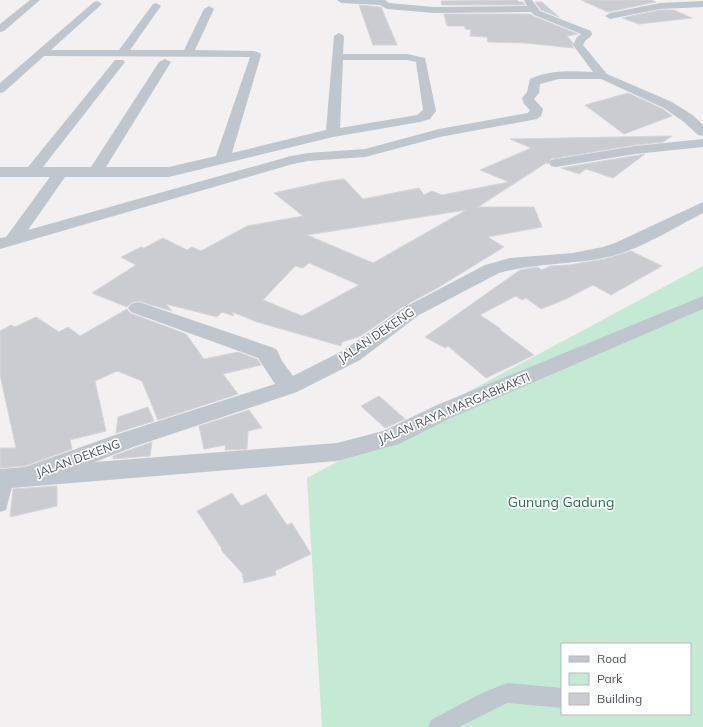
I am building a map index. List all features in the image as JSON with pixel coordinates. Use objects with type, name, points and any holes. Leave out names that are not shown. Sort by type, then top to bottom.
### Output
[{"type":"street","points":[[0,29],[36,0]]},
{"type":"street","points":[[341,0],[382,2],[387,6],[434,10],[533,9]]},
{"type":"street","points":[[528,0],[533,9],[546,17],[587,33],[578,45],[603,76]]},
{"type":"street","points":[[650,0],[660,6]]},
{"type":"street","points":[[0,89],[97,4]]},
{"type":"street","points":[[610,16],[660,6],[703,4]]},
{"type":"street","points":[[32,172],[121,58],[156,6]]},
{"type":"street","points":[[188,53],[209,9]]},
{"type":"street","points":[[333,133],[339,36]]},
{"type":"street","points":[[30,62],[188,53],[256,55],[223,158]]},
{"type":"street","points":[[41,54],[165,62],[253,62]]},
{"type":"street","points":[[0,172],[169,172],[333,133],[420,118],[426,116],[430,111],[421,60],[407,57],[338,56]]},
{"type":"street","points":[[95,173],[165,62]]},
{"type":"street","points":[[6,243],[291,160],[308,157],[365,153],[440,133],[532,116],[536,114],[537,109],[528,101],[528,98],[533,93],[534,82],[555,76],[603,76],[673,108],[689,119],[703,132]]},
{"type":"street","points":[[556,163],[635,150],[703,143]]},
{"type":"street","points":[[6,243],[61,172]]},
{"type":"street","name":"JALAN DEKENG","points":[[11,478],[289,387],[352,355],[412,311],[492,268],[510,264],[573,258],[606,252],[621,247],[703,207]]},
{"type":"street","name":"JALAN RAYA MARGABHAKTI","points":[[11,478],[337,452],[364,446],[390,438],[452,408],[703,302]]},
{"type":"street","points":[[138,308],[266,353],[269,355],[289,387]]},
{"type":"lane","points":[[0,506],[11,478]]},
{"type":"lane","points":[[438,727],[489,700],[507,693],[561,698]]},
{"type":"green space","name":"Gunung Gadung","points":[[703,266],[703,727],[322,727],[307,478]]},
{"type":"building","points":[[517,0],[519,2],[523,2],[525,5],[442,5],[441,1]]},
{"type":"building","points":[[581,0],[651,0],[656,2],[608,12]]},
{"type":"building","points":[[535,2],[542,2],[559,17],[541,10]]},
{"type":"building","points":[[359,5],[381,7],[397,45],[373,45]]},
{"type":"building","points":[[660,10],[674,10],[692,18],[639,24],[622,18]]},
{"type":"building","points":[[444,14],[530,14],[578,34],[567,36],[573,43],[572,46],[574,48],[525,43],[488,42],[487,37],[470,36],[471,30],[465,29],[465,26],[447,26]]},
{"type":"building","points":[[628,93],[663,109],[672,116],[624,134],[585,105]]},
{"type":"building","points":[[672,136],[663,142],[635,145],[551,159],[548,164],[546,163],[478,207],[534,207],[542,227],[488,237],[504,247],[439,287],[404,306],[361,336],[342,342],[341,346],[257,322],[232,312],[234,316],[222,312],[217,317],[166,304],[172,311],[138,301],[131,303],[127,307],[92,293],[136,265],[121,257],[141,247],[144,248],[163,238],[187,250],[192,247],[201,251],[247,226],[303,216],[274,193],[344,179],[363,199],[419,188],[424,195],[432,191],[442,195],[509,182],[480,170],[531,148],[510,139]],"holes":[[[466,210],[373,263],[307,235]],[[309,263],[359,285],[302,316],[263,300],[295,266],[303,268]]]},
{"type":"building","points":[[645,154],[613,178],[586,169],[579,174],[561,168]]},
{"type":"building","points":[[631,251],[662,266],[611,295],[593,285],[566,299],[541,309],[526,298],[522,300],[516,296],[480,315],[501,329],[499,329],[534,355],[486,378],[448,346],[445,348],[425,337],[520,270],[537,267],[542,270],[550,266],[569,265],[605,259]]},
{"type":"building","points":[[127,309],[130,313],[186,334],[204,359],[238,352],[257,359],[261,365],[223,374],[238,394],[158,420],[142,381],[117,371],[95,381],[106,431],[70,440],[72,449],[25,466],[0,468],[0,448],[16,448],[0,375],[0,331],[11,325],[15,327],[36,317],[59,332],[68,327],[80,336]]},
{"type":"building","points":[[379,396],[405,419],[385,428],[361,406]]},
{"type":"building","points":[[148,407],[154,421],[116,433],[118,417]]},
{"type":"building","points":[[249,410],[262,428],[248,431],[247,449],[225,450],[226,445],[204,449],[199,426]]},
{"type":"building","points":[[152,442],[150,456],[113,459],[113,456]]},
{"type":"building","points":[[57,486],[57,506],[10,517],[13,489]]},
{"type":"building","points":[[232,493],[241,506],[266,494],[287,525],[292,523],[311,554],[275,571],[276,575],[244,583],[242,573],[221,550],[222,549],[197,511]]}]
